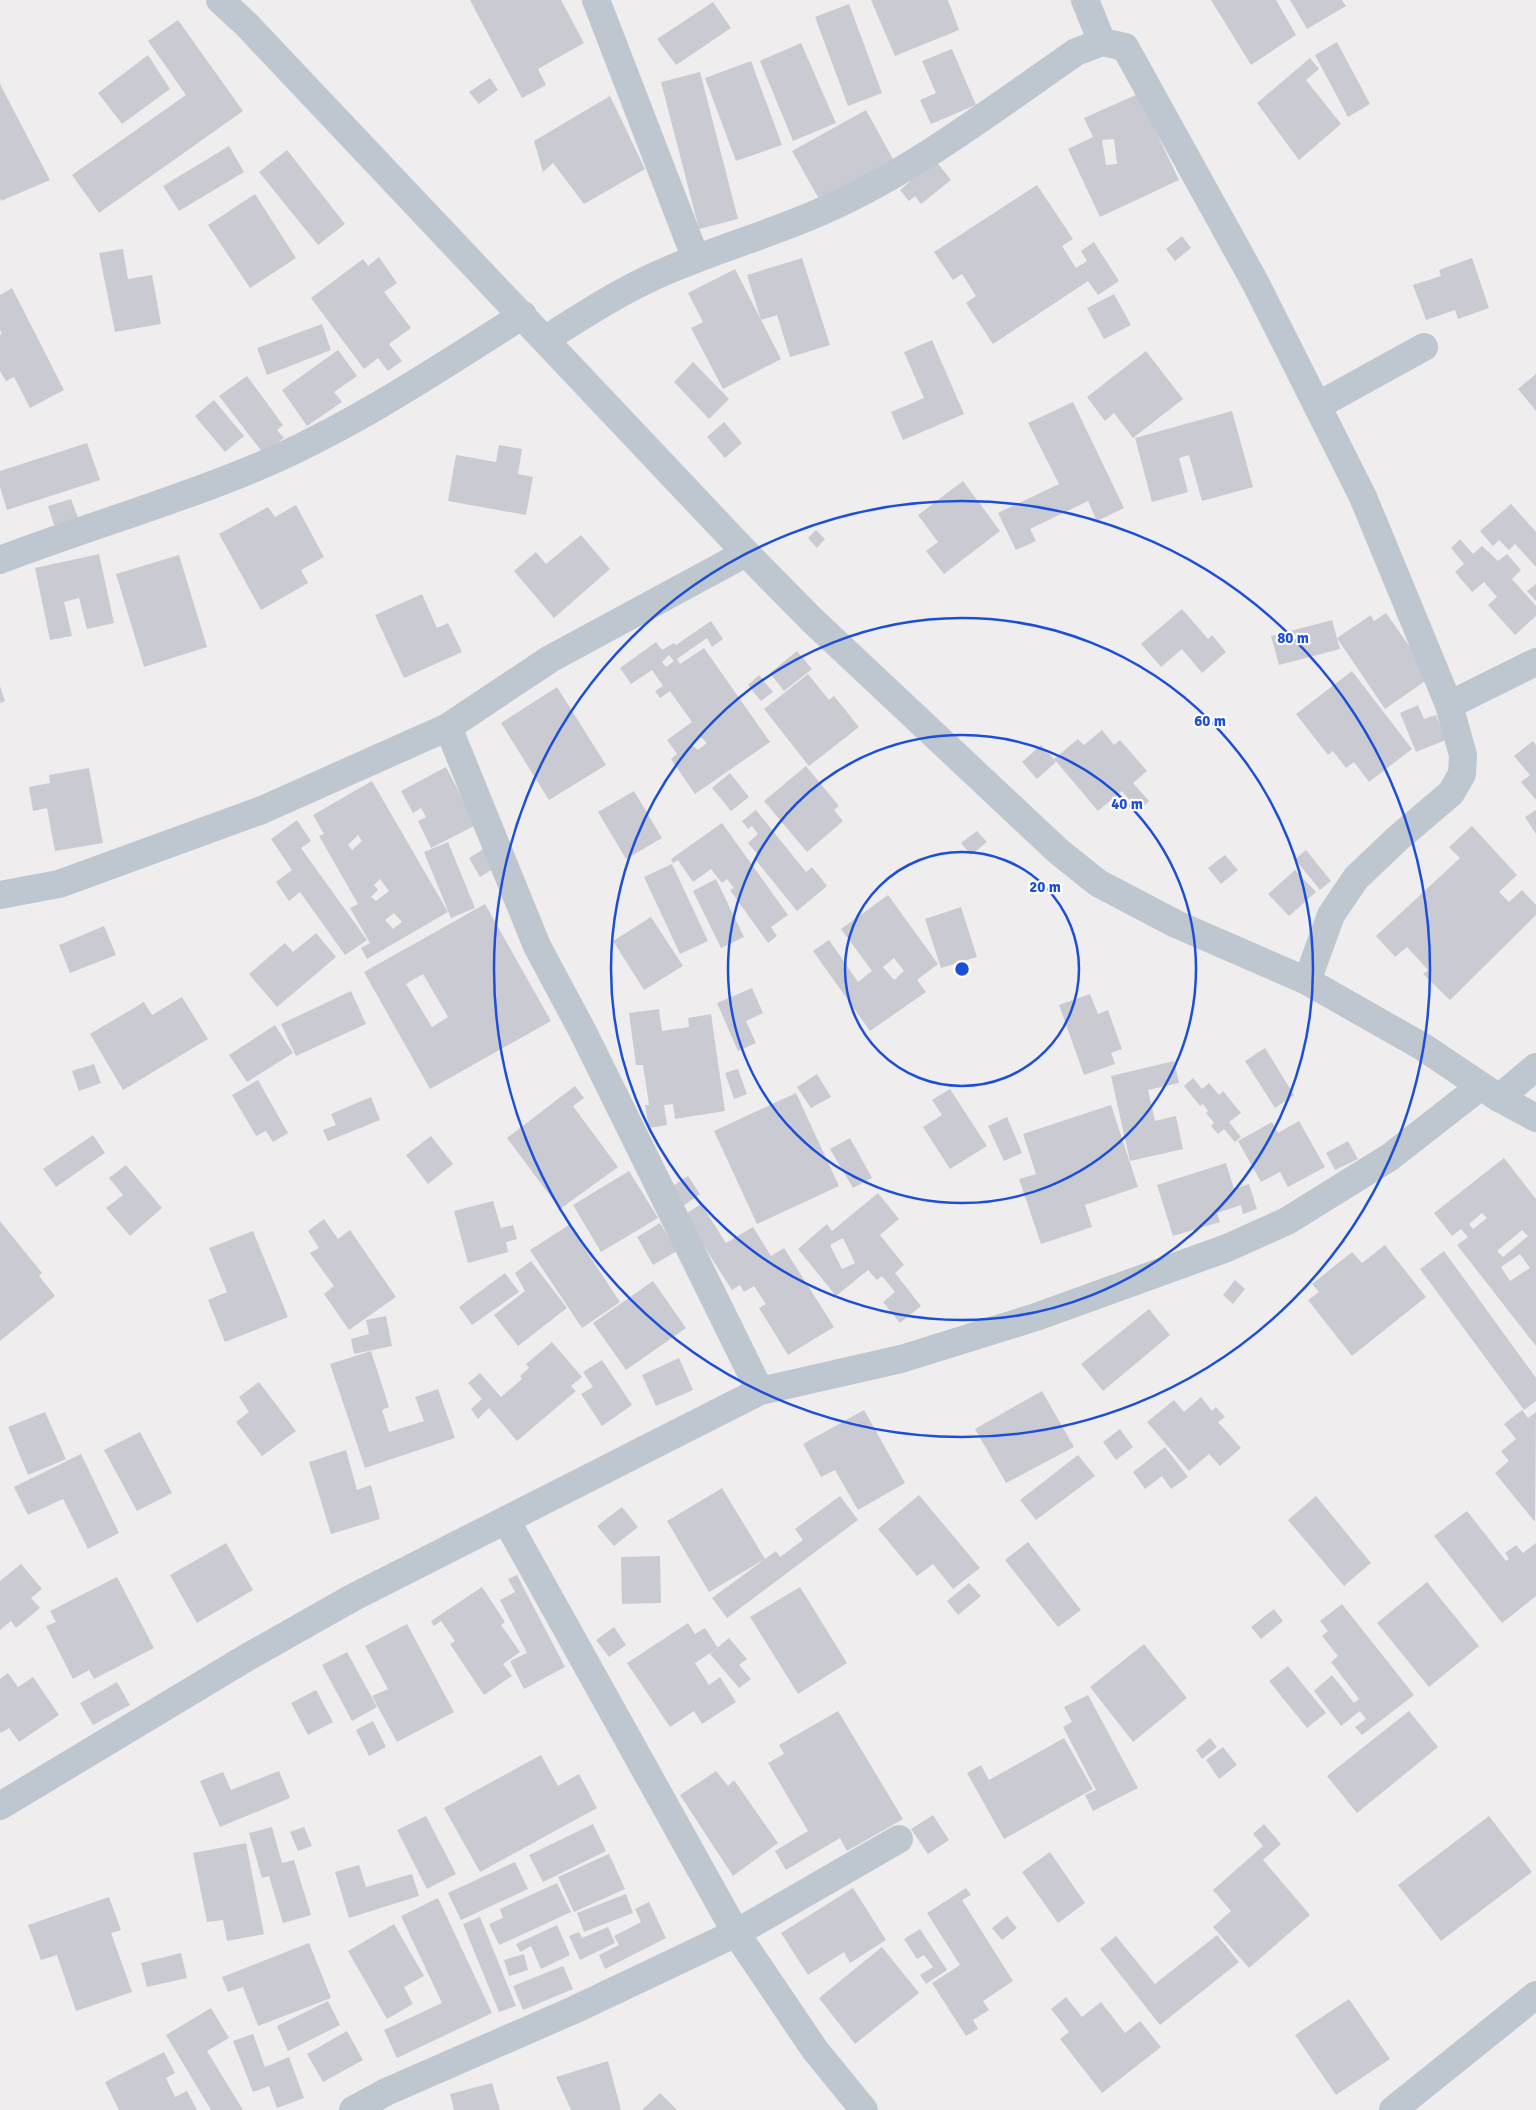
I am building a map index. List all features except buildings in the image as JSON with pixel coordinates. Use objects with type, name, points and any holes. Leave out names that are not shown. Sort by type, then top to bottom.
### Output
[{"type":"street","points":[[220,0],[246,24],[523,314],[812,620],[1022,817],[1098,883],[1176,924],[1307,981],[1423,1047],[1490,1092],[1536,1118]]},
{"type":"street","points":[[596,0],[696,259]]},
{"type":"street","points":[[1085,0],[1102,42]]},
{"type":"street","points":[[546,339],[594,309],[656,275],[826,210],[861,192],[933,151],[1076,52],[1102,42],[1124,47],[1256,284],[1363,497],[1448,704],[1463,755],[1462,774],[1451,793],[1396,839],[1356,878],[1331,915],[1307,981]]},
{"type":"street","points":[[0,560],[251,470],[337,428],[391,398],[523,314]]},
{"type":"street","points":[[1317,406],[1424,347]]},
{"type":"street","points":[[0,895],[59,884],[262,810],[448,726],[550,659],[746,552]]},
{"type":"street","points":[[1448,704],[1536,662]]},
{"type":"street","points":[[448,726],[537,946],[583,1032],[760,1392]]},
{"type":"street","points":[[0,1806],[352,1598],[760,1392],[910,1356],[1036,1318],[1228,1248],[1286,1220],[1390,1157],[1490,1092],[1536,1067]]},
{"type":"street","points":[[506,1520],[736,1933],[815,2050],[864,2110]]},
{"type":"street","points":[[353,2110],[386,2092],[576,2009],[736,1933],[899,1840]]},
{"type":"street","points":[[1394,2110],[1536,1995]]}]
